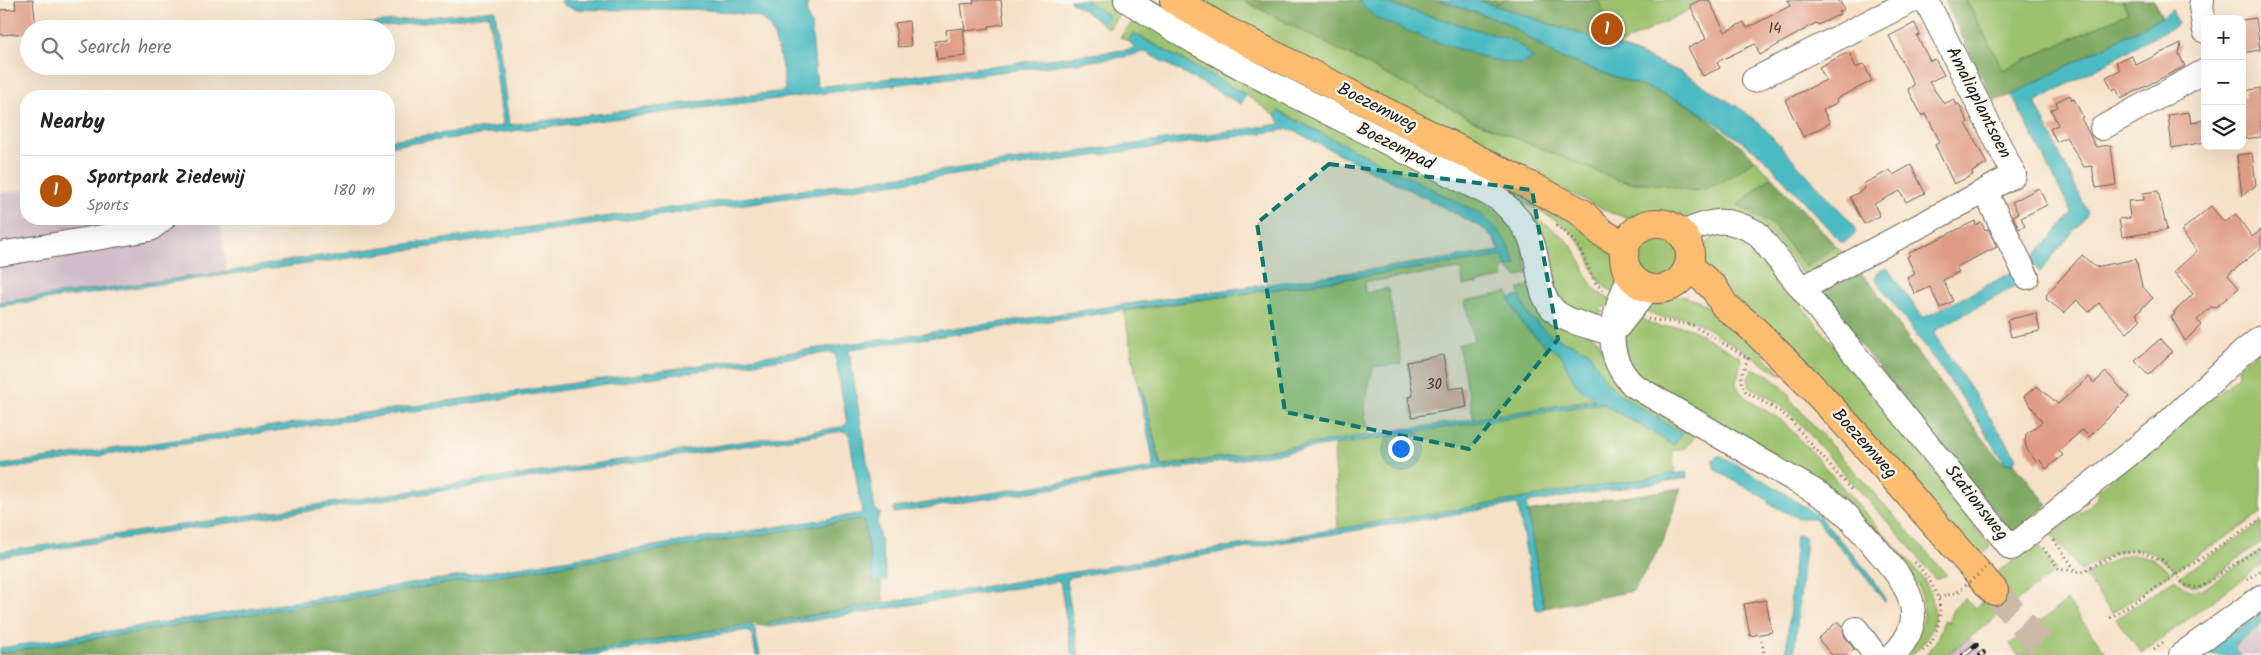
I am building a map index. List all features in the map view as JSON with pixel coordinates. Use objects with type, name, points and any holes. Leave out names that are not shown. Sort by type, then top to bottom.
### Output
[{"type":"main road","name":"Boezemweg","points":[[1174,0],[1221,28],[1581,212],[1603,216],[1631,238]]},
{"type":"main road","points":[[1656,222],[1666,224],[1684,257],[1668,288],[1639,281],[1626,266],[1631,238],[1656,222]]},
{"type":"main road","name":"Boezemweg","points":[[1684,257],[1714,288],[1725,306],[1750,326],[1803,378],[1860,439],[1994,591]]},
{"type":"street","name":"Boezempad","points":[[1126,0],[1195,42],[1268,82],[1499,199],[1516,215],[1527,232],[1534,249],[1544,298],[1552,308],[1568,319],[1612,334]]},
{"type":"street","points":[[1754,80],[1913,0]]},
{"type":"street","name":"Amaliaplantsoen","points":[[1803,288],[2014,175],[1926,0]]},
{"type":"street","points":[[2202,0],[2202,15]]},
{"type":"street","points":[[2102,128],[2201,73]]},
{"type":"street","points":[[1984,191],[2028,277]]},
{"type":"street","name":"Stationsweg","points":[[1684,257],[1724,222],[1739,223],[1757,233],[2011,548],[2163,427],[2242,353],[2261,338]]},
{"type":"street","points":[[0,254],[150,229],[155,225]]},
{"type":"street","points":[[1639,281],[1619,301],[1612,334],[1613,352],[1621,373],[1633,385],[1839,508],[1906,584],[1910,596],[1912,623],[1906,638],[1893,655]]},
{"type":"street","points":[[2180,655],[2261,597]]},
{"type":"street","points":[[1856,629],[1875,655]]},
{"type":"path","points":[[1748,358],[1741,376],[1742,385],[1746,392],[1782,413],[1791,421],[1860,499]]},
{"type":"path","points":[[2110,618],[2261,519]]},
{"type":"path","points":[[2055,541],[2077,571]]},
{"type":"path","points":[[2040,544],[2059,569],[2082,572],[2112,556],[2130,551],[2158,558],[2186,586],[2199,588],[2261,547]]},
{"type":"path","points":[[1910,557],[1930,579],[1939,598],[1941,610],[1934,636],[1927,648],[1918,655]]},
{"type":"path","name":"Stationsweg","points":[[1939,598],[1958,592],[1990,564]]},
{"type":"path","points":[[1762,641],[1764,655]]},
{"type":"highlighted area","points":[[1329,164],[1532,190],[1558,339],[1469,449],[1285,412],[1257,223]]},
{"type":"shaded area","points":[[20,191],[20,225],[221,225],[226,272],[0,301],[0,193]]},
{"type":"shaded area","points":[[2261,617],[2261,655],[2242,655],[2229,640]]},
{"type":"shaded area","points":[[1970,637],[1984,655],[1947,655]]},
{"type":"green space","points":[[1085,0],[1114,0],[1122,6],[1121,11],[1109,29],[1103,24],[1109,16]]},
{"type":"green space","points":[[1138,0],[1157,0],[1570,216],[1614,250],[1619,271],[1617,294],[1600,282],[1581,243],[1569,230],[1554,219]]},
{"type":"green space","points":[[1192,0],[1243,0],[1477,122],[1618,180],[1630,183],[1656,183],[1696,191],[1730,177],[1755,159],[1771,176],[1738,205],[1772,224],[1806,266],[1836,246],[1846,256],[1812,273],[1802,273],[1767,230],[1684,222],[1662,214],[1630,218],[1611,213],[1415,116]]},
{"type":"green space","points":[[1243,0],[1363,0],[1359,1],[1437,39],[1477,54],[1520,64],[1509,39],[1375,0],[1438,0],[1505,22],[1558,57],[1656,91],[1691,106],[1755,159],[1727,179],[1704,189],[1687,190],[1618,180],[1477,122]]},
{"type":"green space","points":[[1478,0],[1495,0],[1498,4],[1506,0],[1598,0],[1619,40],[1613,45]]},
{"type":"green space","points":[[1492,0],[1708,0],[1618,46],[1496,7]]},
{"type":"green space","points":[[1944,0],[1966,0],[2003,70],[2128,13],[2122,0],[2154,0],[2162,17],[2012,95],[1994,101]]},
{"type":"green space","points":[[1966,0],[2079,0],[2080,2],[2083,0],[2122,0],[2128,13],[2003,70]]},
{"type":"green space","points":[[1143,18],[1480,196],[1518,232],[1529,273],[1517,277],[1506,267],[1502,272],[1503,278],[1463,286],[1461,269],[1365,282],[1365,293],[1388,288],[1402,364],[1373,367],[1364,410],[1370,436],[1161,466],[1142,387],[1138,386],[1124,311],[1498,257],[1503,257],[1516,265],[1510,248],[1497,230],[1479,213],[1278,111],[1276,116],[1246,95],[1134,33],[1128,41],[1120,37],[1133,21]]},
{"type":"green space","points":[[1771,176],[1836,246],[1806,267],[1772,224],[1738,205]]},
{"type":"green space","points":[[1522,211],[1554,230],[1570,244],[1596,290],[1614,301],[1610,310],[1604,306],[1600,310],[1604,312],[1585,315],[1572,311],[1556,300]]},
{"type":"green space","points":[[1723,232],[1744,234],[1907,436],[1991,547],[1979,556],[1700,261],[1700,256],[1707,243]]},
{"type":"green space","points":[[1658,234],[1670,238],[1676,244],[1680,256],[1676,268],[1670,274],[1658,278],[1646,274],[1640,268],[1636,256],[1640,244],[1646,238]]},
{"type":"green space","points":[[1858,270],[1872,285],[1921,358],[1999,459],[2005,463],[2014,463],[2048,505],[2013,534],[1825,301],[1829,297],[1825,292],[1826,287]]},
{"type":"green space","points":[[1532,286],[1598,340],[1602,350],[1694,434],[1687,447],[1672,451],[1675,474],[1338,530],[1334,445],[1602,403],[1674,445],[1682,433],[1640,409],[1617,393],[1586,354],[1574,346],[1546,333],[1535,323],[1526,310],[1518,289]]},
{"type":"green space","points":[[1508,292],[1513,307],[1525,327],[1560,355],[1584,391],[1595,399],[1474,420],[1458,344],[1474,341],[1465,301]]},
{"type":"green space","points":[[1673,295],[1704,304],[1719,313],[1747,338],[1783,376],[1699,323],[1682,317],[1660,318],[1640,308],[1648,301]]},
{"type":"green space","points":[[1636,315],[1660,327],[1680,326],[1691,329],[1740,357],[1741,362],[1736,383],[1739,390],[1750,401],[1787,425],[1920,574],[1925,582],[1932,600],[1934,618],[1928,636],[1915,651],[1907,655],[1924,619],[1922,596],[1917,585],[1858,515],[1642,380],[1630,364],[1625,349],[1626,332]]},
{"type":"green space","points":[[2261,348],[2261,514],[2174,571],[2151,553],[2129,550],[2117,552],[2081,571],[2048,530],[2052,527],[2061,527],[2097,499],[2097,491],[2208,394],[2217,395],[2239,375],[2238,367]]},
{"type":"green space","points":[[1753,369],[1768,375],[1790,395],[1790,399],[1947,575],[1935,579],[1916,554],[1794,417],[1776,402],[1750,387],[1748,378]]},
{"type":"green space","points":[[1681,488],[1662,544],[1633,591],[1544,608],[1527,512]]},
{"type":"green space","points":[[859,519],[864,522],[873,578],[877,584],[881,583],[884,603],[769,622],[768,627],[751,624],[568,655],[0,655],[0,653]]},
{"type":"green space","points":[[2261,523],[2261,544],[2245,553],[2206,582],[2193,585],[2188,584],[2179,577]]},
{"type":"green space","points":[[2036,543],[2057,570],[1947,655],[1926,655],[1936,642],[1944,621],[1949,622],[1952,611],[1965,598],[1975,608],[2002,583],[1995,574]]},
{"type":"green space","points":[[2261,550],[2261,565],[2142,653],[2116,619],[2175,579],[2188,590],[2205,588]]},
{"type":"green space","points":[[2133,554],[2154,560],[2171,573],[2112,613],[2084,575],[2120,556]]},
{"type":"green space","points":[[2067,601],[2108,655],[2018,655],[2010,644]]},
{"type":"water","points":[[561,0],[810,0],[807,5],[807,12],[811,25],[817,87],[1133,49],[1134,46],[1128,41],[1133,33],[1246,95],[1241,104],[1145,52],[1123,57],[395,145],[395,139],[503,126],[489,15],[395,25],[395,21],[495,10],[509,125],[785,91],[776,42],[772,32],[762,19],[742,14],[696,9],[595,10],[575,9],[563,5]]},
{"type":"water","points":[[1069,0],[1085,0],[1109,17],[1103,24]]},
{"type":"water","points":[[1375,0],[1509,39],[1524,48],[1533,59],[1520,64],[1493,60],[1427,39],[1376,18],[1358,1]]},
{"type":"water","points":[[1438,0],[1478,0],[1629,50],[1683,73],[1741,109],[1760,124],[1850,221],[1855,227],[1855,234],[1844,243],[1840,241],[1761,155],[1691,106],[1656,91],[1558,57],[1505,22]]},
{"type":"water","points":[[2172,9],[2178,24],[2035,102],[2088,213],[2040,272],[2031,261],[2072,213],[2012,95],[2162,17]]},
{"type":"water","points":[[1278,111],[1479,213],[1502,236],[1510,249],[1516,265],[1506,267],[1503,257],[1498,257],[850,349],[875,509],[880,513],[877,521],[887,580],[874,584],[864,522],[859,519],[0,653],[0,648],[859,514],[862,512],[849,434],[844,431],[0,557],[0,552],[842,427],[847,424],[835,354],[832,352],[0,470],[0,465],[1500,251],[1493,238],[1481,227],[1290,129],[0,306],[0,302],[226,272],[298,259],[1281,124],[1276,116]]},
{"type":"water","points":[[1887,268],[1922,316],[1925,317],[2013,272],[2020,284],[1939,328],[1934,334],[2016,456],[2014,463],[2005,463],[1971,410],[1877,281],[1876,276],[1880,270]]},
{"type":"water","points":[[1520,296],[1528,315],[1551,336],[1588,351],[1606,381],[1617,393],[1682,433],[1674,445],[1602,403],[894,513],[894,508],[1153,468],[1139,384],[1145,399],[1159,463],[1163,467],[1595,400],[1576,385],[1561,355],[1541,342],[1522,324],[1509,299]]},
{"type":"water","points":[[1720,455],[1778,489],[1820,517],[1868,572],[1886,601],[1884,601],[1864,574],[1814,518],[1798,518],[1768,503],[1768,500],[1715,470],[1712,460]]},
{"type":"water","points":[[1686,472],[1687,478],[1526,503],[1544,608],[1539,611],[1536,610],[1518,505],[1516,504],[1071,577],[1066,581],[1079,655],[1072,655],[1060,581],[776,626],[768,627],[766,624],[884,603]]},
{"type":"water","points":[[1796,536],[1806,538],[1794,655],[1786,655]]},
{"type":"water","points":[[2261,612],[2261,625],[2236,643],[2235,649],[2241,655],[2203,655],[2212,648],[2213,641],[2218,633],[2241,627]]},
{"type":"water","points":[[751,624],[754,627],[760,655],[756,655],[752,635],[747,630],[592,655],[568,655]]},
{"type":"building","points":[[15,0],[33,0],[35,20],[20,20],[20,34],[0,35],[0,10],[16,9]]},
{"type":"building","points":[[973,0],[1001,0],[1004,24],[965,31],[961,4],[974,3]]},
{"type":"building","points":[[1700,0],[1709,0],[1725,32],[1744,22],[1747,28],[1790,6],[1787,0],[1839,0],[1844,9],[1839,12],[1840,14],[1818,25],[1816,23],[1760,55],[1755,44],[1744,49],[1717,62],[1720,68],[1703,76],[1688,48],[1706,39],[1690,5]]},
{"type":"building","points":[[2256,18],[2260,50],[2246,52],[2246,19]]},
{"type":"building","points":[[909,21],[911,46],[898,47],[895,23]]},
{"type":"building","points":[[1915,23],[1920,35],[1917,36],[1930,61],[1935,59],[1944,75],[1929,82],[1944,104],[1954,99],[1957,105],[1959,104],[1968,122],[1966,123],[1987,164],[1972,172],[1973,175],[1954,184],[1935,145],[1940,142],[1926,114],[1922,116],[1908,89],[1914,85],[1889,36]]},
{"type":"building","points":[[963,28],[966,56],[937,59],[935,41],[947,40],[946,30]]},
{"type":"building","points":[[2181,43],[2179,54],[2185,66],[2121,99],[2116,88],[2112,90],[2106,77],[2120,70],[2116,62],[2131,55],[2136,65]]},
{"type":"building","points":[[1849,52],[1856,68],[1864,64],[1872,81],[1836,99],[1838,102],[1823,110],[1830,123],[1803,137],[1785,100],[1826,80],[1819,67]]},
{"type":"building","points":[[2261,88],[2261,137],[2246,139],[2246,91]]},
{"type":"building","points":[[2070,95],[2083,117],[2081,118],[2096,147],[2111,145],[2116,185],[2096,188],[2092,166],[2084,167],[2066,137],[2057,142],[2050,129],[2058,125],[2051,110],[2058,107],[2056,102]]},
{"type":"building","points":[[2189,112],[2191,122],[2201,121],[2201,143],[2172,148],[2168,115]]},
{"type":"building","points":[[2252,153],[2256,185],[2242,196],[2237,155]]},
{"type":"building","points":[[1911,165],[1925,193],[1906,202],[1900,191],[1874,204],[1880,216],[1864,224],[1850,197],[1865,189],[1863,184],[1890,170],[1893,175]]},
{"type":"building","points":[[2039,188],[2047,205],[2021,218],[2025,226],[2019,229],[2013,216],[2018,213],[2012,202]]},
{"type":"building","points":[[2158,191],[2167,230],[2122,237],[2119,219],[2130,218],[2128,201],[2144,200],[2143,193]]},
{"type":"building","points":[[2211,206],[2224,222],[2236,214],[2252,237],[2261,230],[2261,248],[2228,275],[2239,288],[2215,308],[2211,307],[2197,320],[2201,325],[2185,341],[2171,317],[2193,294],[2174,272],[2197,251],[2181,231]]},
{"type":"building","points":[[1975,221],[1976,225],[1981,222],[1985,230],[1988,229],[1997,247],[1956,267],[1959,272],[1943,280],[1953,301],[1940,308],[1930,287],[1915,294],[1907,278],[1915,274],[1907,257],[1910,255],[1909,253]]},
{"type":"building","points":[[2082,255],[2095,267],[2136,259],[2142,286],[2153,298],[2136,314],[2141,319],[2127,333],[2099,303],[2089,312],[2077,300],[2064,313],[2046,299],[2046,295]]},
{"type":"building","points":[[2036,313],[2040,331],[2011,337],[2007,320]]},
{"type":"building","points":[[2160,339],[2172,352],[2148,375],[2135,361]]},
{"type":"building","points":[[1443,355],[1449,389],[1464,387],[1467,407],[1412,417],[1408,397],[1413,396],[1407,362]]},
{"type":"building","points":[[2106,372],[2129,397],[2089,437],[2082,430],[2059,451],[2063,455],[2046,469],[2040,460],[2037,463],[2028,451],[2025,443],[2026,434],[2042,422],[2024,396],[2037,386],[2058,404],[2089,377],[2094,383]]},
{"type":"building","points":[[1766,600],[1772,632],[1750,636],[1744,604]]},
{"type":"building","points":[[1838,621],[1843,626],[1845,637],[1854,649],[1848,655],[1832,655],[1818,639]]},
{"type":"tunnel","points":[[1994,591],[2050,655]]},
{"type":"railway","points":[[1964,655],[1976,645]]},
{"type":"place","name":"Sportpark Ziedewij","points":[[1607,29]]}]
